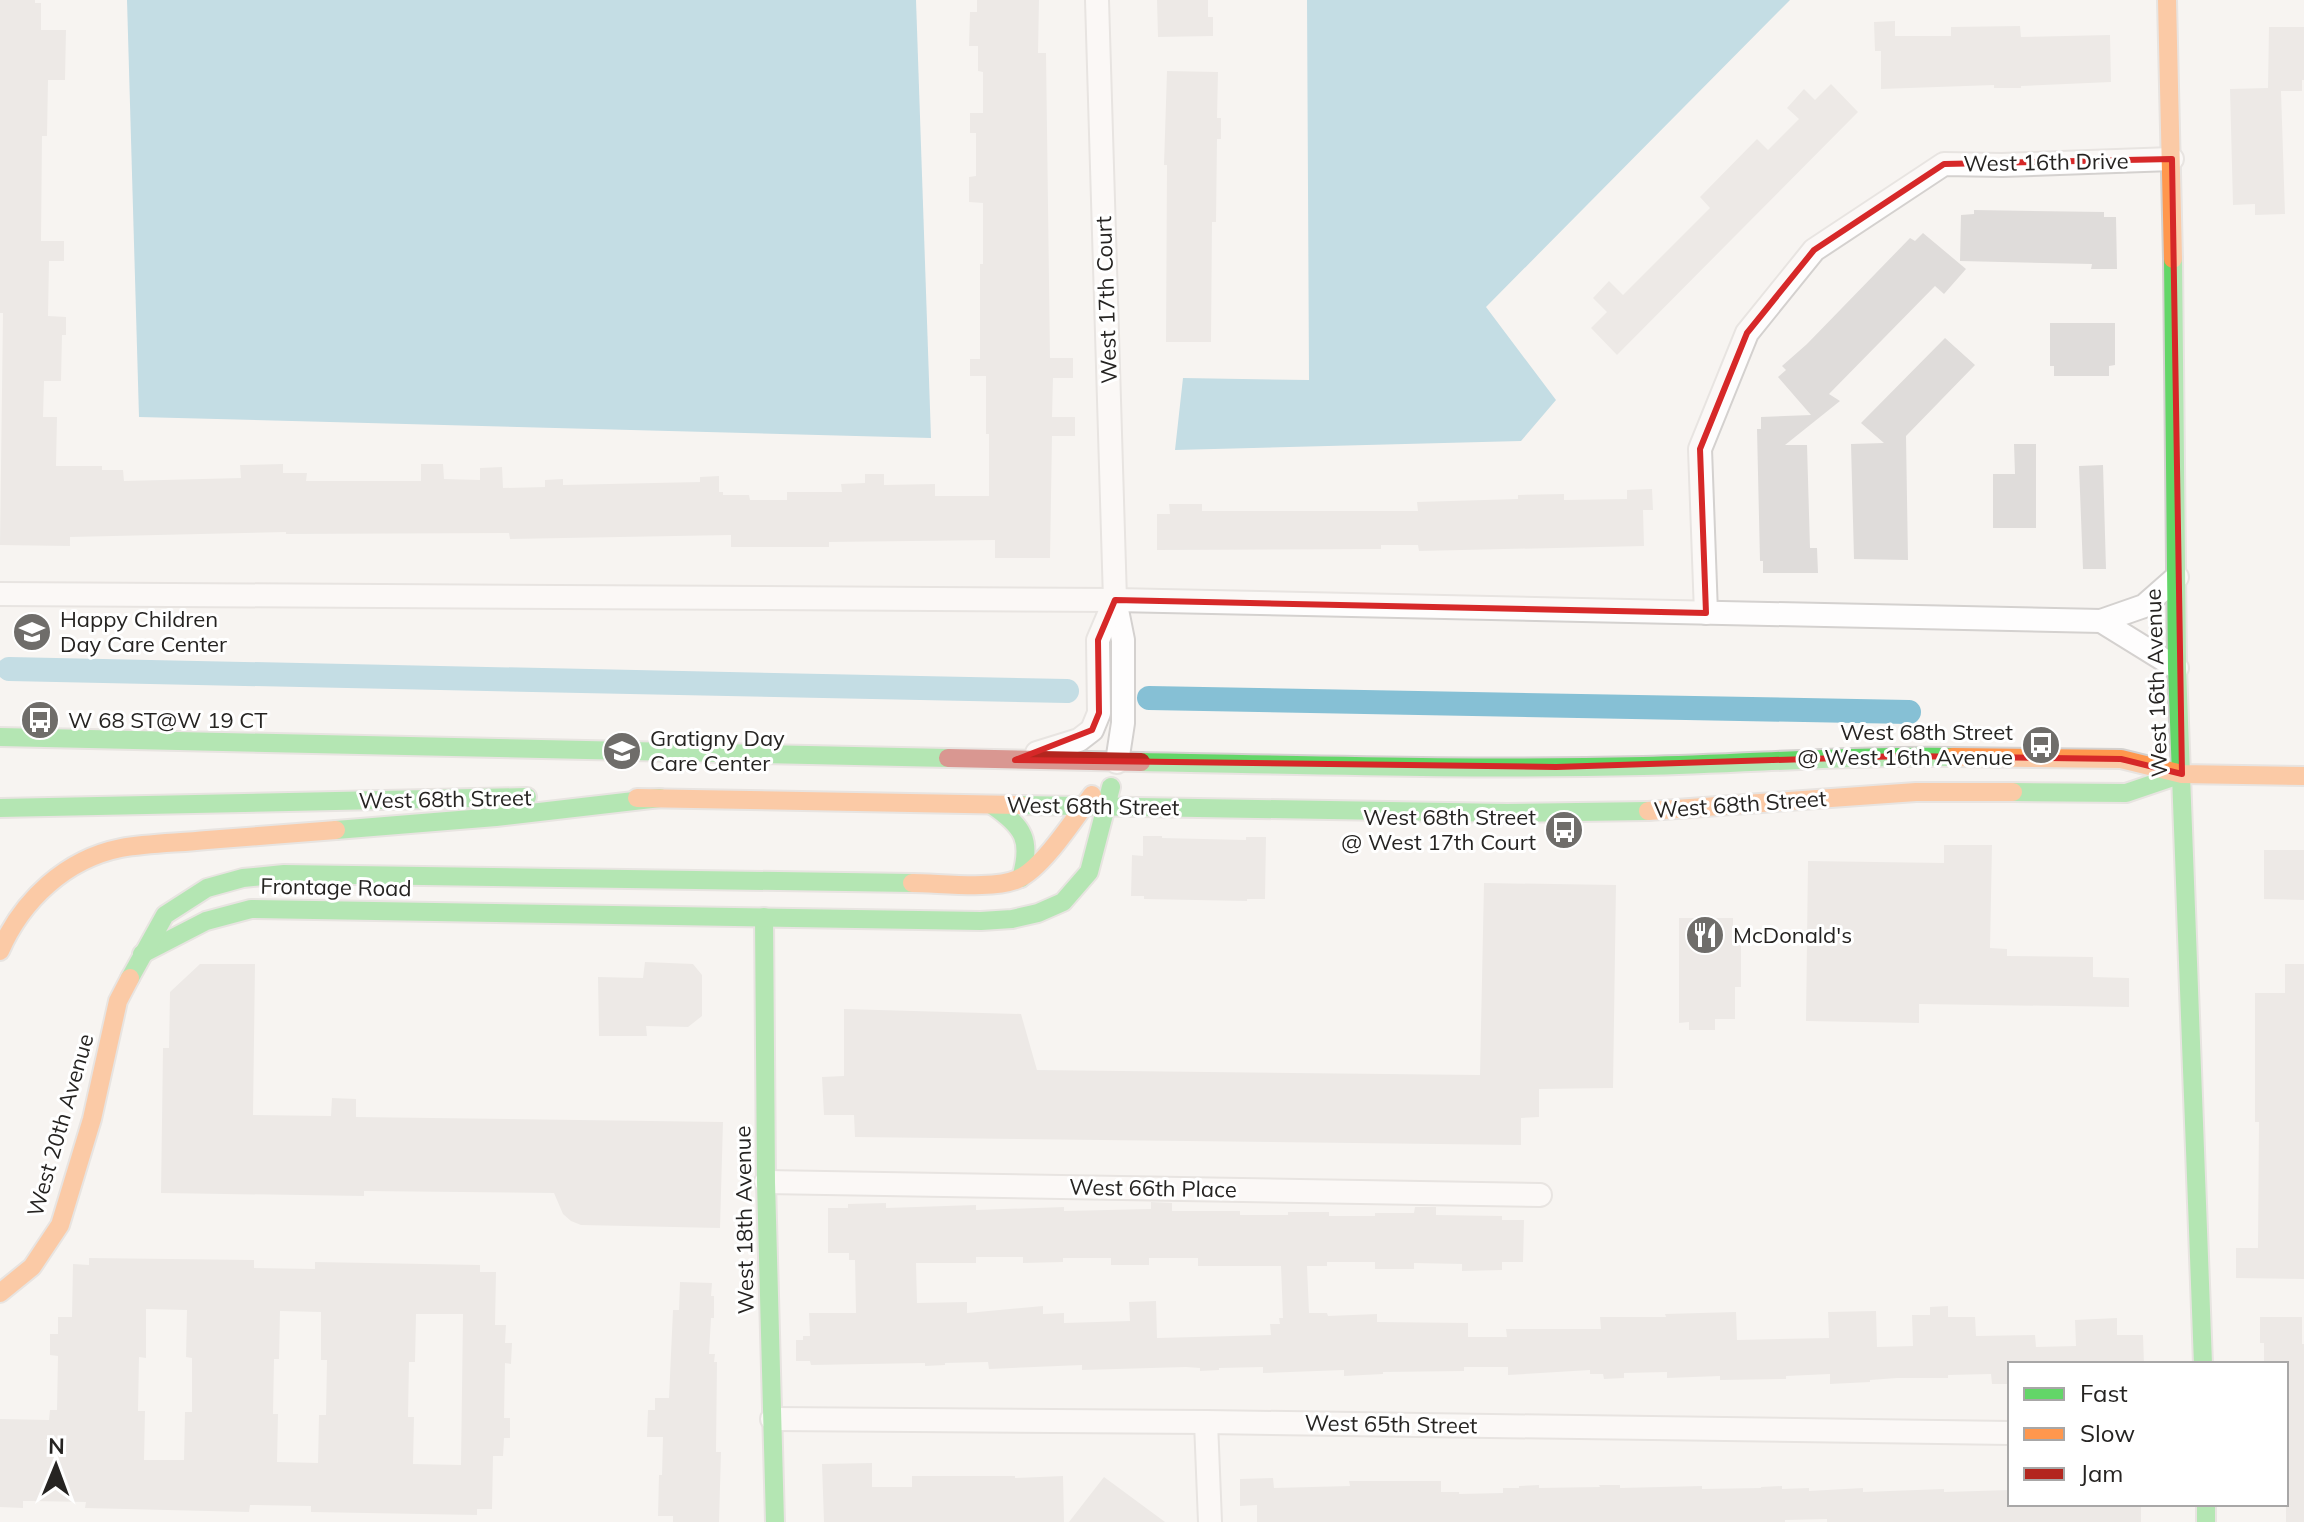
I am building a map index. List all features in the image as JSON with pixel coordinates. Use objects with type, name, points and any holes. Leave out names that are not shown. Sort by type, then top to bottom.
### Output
[{"type":"main road","name":"West 16th Avenue","points":[[2167,0],[2172,159],[2177,668],[2203,1362]]},
{"type":"main road","name":"West 68th Street","points":[[0,737],[1117,762],[1556,767],[1901,756],[2121,759],[2182,774],[2304,776]]},
{"type":"main road","points":[[1021,878],[1048,853],[1117,762]]},
{"type":"main road","points":[[1107,806],[1117,762]]},
{"type":"main road","name":"West 68th Street","points":[[0,808],[494,797],[1507,813],[1658,811],[1916,792],[2126,793],[2182,774]]},
{"type":"main road","points":[[0,951],[21,912],[46,885],[79,864],[115,849],[496,817],[660,798]]},
{"type":"main road","points":[[992,805],[1014,819],[1024,833],[1027,852],[1021,878]]},
{"type":"main road","name":"Frontage Road","points":[[142,954],[206,921],[251,909],[774,905],[981,921],[1012,919],[1038,913],[1063,902],[1089,872],[1107,806]]},
{"type":"main road","name":"Frontage Road","points":[[142,954],[165,915],[207,888],[243,878],[284,874],[986,885],[1021,878]]},
{"type":"main road","points":[[774,905],[814,883]]},
{"type":"main road","name":"West 18th Avenue","points":[[774,905],[766,1182],[775,1522]]},
{"type":"main road","name":"West 20th Avenue","points":[[0,1293],[32,1267],[60,1225],[92,1119],[118,1001],[142,954]]},
{"type":"street","name":"West 17th Court","points":[[1097,0],[1115,600],[1123,640],[1123,723],[1117,762]]},
{"type":"street","name":"West 16th Drive","points":[[1706,613],[1700,449],[1747,333],[1814,250],[1944,164],[2172,159]]},
{"type":"street","points":[[0,594],[1115,600],[2101,621],[2144,606],[2177,577]]},
{"type":"street","name":"West 17th Court","points":[[1015,760],[1079,740],[1092,730],[1099,713],[1098,640],[1115,600]]},
{"type":"street","points":[[2101,621],[2177,668]]},
{"type":"street","name":"West 66th Place","points":[[766,1182],[1540,1195]]},
{"type":"street","name":"West 65th Street","points":[[772,1419],[2008,1433]]},
{"type":"street","points":[[1206,1422],[1210,1522]]},
{"type":"highlighted area","points":[[2172,159],[2182,774],[2121,759],[1901,756],[1556,767],[1015,760],[1092,730],[1099,713],[1098,640],[1115,600],[1706,613],[1700,449],[1747,333],[1814,250],[1944,164]]},
{"type":"water","points":[[127,0],[916,0],[931,438],[139,417]]},
{"type":"water","points":[[1307,0],[1790,0],[1486,307],[1556,400],[1521,441],[1175,450],[1183,378],[1309,380]]},
{"type":"building","points":[[0,0],[35,0],[35,3],[41,3],[41,30],[66,30],[65,80],[48,80],[47,136],[42,136],[41,241],[64,241],[64,261],[49,261],[48,316],[66,317],[66,335],[62,335],[61,381],[44,381],[43,417],[57,417],[56,466],[102,466],[102,470],[123,470],[124,481],[241,478],[240,465],[283,464],[283,473],[307,473],[306,481],[421,481],[421,464],[443,464],[444,479],[480,480],[480,468],[502,467],[503,488],[545,487],[545,480],[563,479],[563,485],[700,482],[700,477],[719,476],[719,492],[723,495],[749,495],[750,500],[787,500],[787,492],[842,492],[841,484],[865,483],[865,474],[884,474],[884,485],[935,484],[935,496],[989,496],[986,376],[970,376],[970,359],[980,359],[983,203],[969,202],[969,177],[976,176],[976,133],[970,133],[970,113],[983,113],[983,72],[978,71],[978,46],[969,46],[970,12],[977,12],[977,0],[1039,0],[1038,53],[1046,53],[1050,358],[1073,358],[1073,378],[1053,378],[1052,417],[1075,417],[1075,436],[1052,436],[1050,558],[995,558],[995,540],[829,542],[829,547],[731,547],[731,535],[510,539],[509,533],[286,532],[70,537],[70,546],[0,545],[3,313],[0,313]]},
{"type":"building","points":[[1157,0],[1208,0],[1208,17],[1213,17],[1213,36],[1158,37]]},
{"type":"building","points":[[1895,21],[1895,36],[1951,36],[1951,27],[2020,26],[2021,37],[2110,35],[2111,82],[2021,88],[1994,88],[1994,85],[1881,89],[1881,51],[1875,51],[1874,22]]},
{"type":"building","points":[[2269,27],[2304,27],[2304,80],[2302,91],[2281,91],[2285,214],[2255,215],[2255,204],[2233,205],[2230,89],[2268,88]]},
{"type":"building","points":[[1167,71],[1218,72],[1217,118],[1221,118],[1221,139],[1217,139],[1216,222],[1212,222],[1211,342],[1166,342],[1167,165],[1164,165]]},
{"type":"building","points":[[1831,84],[1858,112],[1617,355],[1591,328],[1607,312],[1593,298],[1609,281],[1623,295],[1710,208],[1700,197],[1757,139],[1768,150],[1799,119],[1787,108],[1804,89],[1815,100]]},
{"type":"building","points":[[1974,210],[2104,212],[2104,217],[2116,217],[2117,269],[2091,269],[2092,264],[1960,261],[1961,215],[1974,214]]},
{"type":"building","points":[[1923,233],[1966,269],[1944,294],[1935,286],[1829,394],[1840,401],[1785,445],[1807,445],[1810,548],[1817,548],[1818,573],[1763,573],[1763,561],[1760,561],[1757,429],[1761,429],[1761,417],[1811,415],[1778,377],[1786,370],[1782,366],[1910,238],[1915,241]]},
{"type":"building","points":[[2050,323],[2115,323],[2115,365],[2109,366],[2109,376],[2054,376],[2054,366],[2050,366]]},
{"type":"building","points":[[1945,338],[1975,365],[1906,436],[1908,560],[1854,559],[1851,444],[1884,443],[1861,423]]},
{"type":"building","points":[[2014,444],[2036,444],[2036,528],[1993,528],[1993,474],[2015,474]]},
{"type":"building","points":[[2103,465],[2106,569],[2083,569],[2079,466]]},
{"type":"building","points":[[1652,489],[1653,510],[1643,510],[1644,546],[1419,551],[1418,545],[1381,545],[1381,549],[1157,550],[1157,514],[1170,514],[1169,504],[1202,504],[1202,511],[1418,511],[1417,502],[1518,499],[1518,495],[1564,494],[1564,500],[1627,499],[1627,490]]},
{"type":"building","points":[[1143,836],[1246,840],[1246,837],[1266,837],[1265,899],[1144,899],[1144,896],[1131,896],[1132,855],[1143,856]]},
{"type":"building","points":[[1944,845],[1992,845],[1990,948],[2007,949],[2007,956],[2093,957],[2093,977],[2129,978],[2129,1007],[1919,1004],[1919,1023],[1806,1021],[1808,861],[1944,863]]},
{"type":"building","points":[[2264,850],[2304,850],[2304,900],[2264,899]]},
{"type":"building","points":[[1484,883],[1616,885],[1613,1088],[1539,1089],[1539,1117],[1521,1118],[1521,1145],[855,1137],[854,1115],[824,1115],[822,1077],[844,1076],[844,1009],[1021,1014],[1037,1070],[1480,1075]]},
{"type":"building","points":[[1679,918],[1733,918],[1733,938],[1741,938],[1741,987],[1735,987],[1735,1019],[1715,1019],[1715,1030],[1689,1030],[1689,1022],[1679,1023]]},
{"type":"building","points":[[645,962],[693,964],[702,975],[702,1016],[688,1027],[646,1026],[647,1036],[599,1036],[598,977],[643,978]]},
{"type":"building","points":[[200,964],[255,964],[253,1115],[331,1116],[332,1098],[356,1099],[356,1117],[723,1122],[720,1228],[581,1225],[563,1214],[554,1193],[364,1191],[364,1196],[161,1193],[163,1048],[169,1048],[170,992]]},
{"type":"building","points":[[2285,964],[2304,964],[2304,1279],[2236,1278],[2236,1248],[2258,1248],[2259,1122],[2255,1122],[2255,993],[2285,993]]},
{"type":"building","points":[[1151,1202],[1172,1203],[1172,1211],[1240,1211],[1240,1215],[1329,1212],[1329,1216],[1375,1216],[1375,1213],[1414,1213],[1415,1207],[1436,1207],[1436,1215],[1502,1216],[1502,1220],[1524,1220],[1523,1262],[1502,1262],[1502,1270],[1462,1271],[1462,1264],[1414,1263],[1414,1269],[1375,1269],[1375,1262],[1327,1262],[1327,1266],[1307,1266],[1309,1313],[1327,1313],[1328,1316],[1377,1314],[1377,1322],[1468,1323],[1468,1337],[1507,1337],[1506,1329],[1601,1329],[1600,1317],[1666,1317],[1665,1314],[1736,1312],[1737,1340],[1829,1338],[1828,1312],[1876,1311],[1877,1347],[1913,1346],[1912,1315],[1930,1315],[1930,1307],[1948,1306],[1948,1317],[1975,1317],[1976,1336],[2035,1335],[2036,1347],[2076,1346],[2075,1320],[2117,1318],[2117,1335],[2143,1335],[2144,1362],[2008,1362],[2008,1384],[1992,1384],[1991,1374],[1830,1384],[1830,1374],[1786,1376],[1786,1379],[1720,1380],[1720,1376],[1667,1378],[1667,1372],[1624,1373],[1624,1378],[1604,1379],[1603,1374],[1590,1374],[1590,1370],[1508,1375],[1508,1367],[1464,1367],[1464,1371],[1344,1376],[1344,1370],[1263,1373],[1263,1367],[1200,1371],[1200,1368],[1186,1367],[1082,1370],[1082,1365],[989,1369],[988,1362],[925,1366],[925,1363],[811,1365],[810,1361],[796,1361],[796,1340],[810,1336],[809,1313],[856,1313],[855,1260],[849,1260],[849,1253],[828,1253],[828,1208],[886,1203],[886,1208],[976,1205],[976,1210],[1064,1207],[1064,1211],[1151,1209]],"holes":[[[976,1257],[1023,1257],[1023,1263],[1063,1262],[1063,1258],[1111,1258],[1111,1265],[1149,1265],[1149,1258],[1198,1258],[1198,1266],[1281,1266],[1283,1318],[1279,1318],[1280,1324],[1270,1324],[1271,1335],[1157,1338],[1156,1301],[1129,1302],[1130,1321],[1064,1323],[1064,1313],[1043,1314],[1043,1306],[967,1313],[967,1302],[917,1303],[916,1263],[976,1263]]]},
{"type":"building","points":[[89,1258],[254,1260],[254,1268],[315,1269],[315,1262],[480,1265],[480,1272],[496,1272],[495,1325],[506,1325],[505,1343],[512,1343],[511,1364],[505,1363],[504,1418],[510,1418],[510,1438],[504,1438],[503,1456],[493,1456],[492,1509],[477,1509],[477,1515],[311,1512],[311,1506],[250,1505],[249,1512],[85,1508],[86,1502],[31,1501],[23,1501],[23,1508],[0,1507],[0,1419],[49,1420],[50,1410],[57,1410],[58,1356],[50,1355],[50,1334],[58,1334],[58,1317],[72,1317],[73,1264],[89,1265]],"holes":[[[146,1309],[187,1310],[186,1357],[192,1358],[192,1412],[185,1412],[184,1460],[144,1460],[145,1411],[138,1411],[139,1357],[146,1358]],[[280,1311],[321,1312],[321,1360],[327,1360],[326,1415],[319,1415],[318,1463],[277,1462],[278,1414],[273,1414],[274,1359],[279,1359]],[[416,1314],[463,1314],[461,1465],[413,1464],[414,1417],[408,1417],[409,1362],[415,1362]]]},
{"type":"building","points":[[680,1282],[712,1283],[714,1318],[711,1318],[709,1354],[715,1354],[714,1362],[717,1362],[716,1452],[721,1452],[719,1522],[673,1522],[673,1516],[658,1516],[663,1437],[647,1437],[648,1410],[655,1410],[655,1398],[669,1398],[673,1310],[679,1310]]},
{"type":"building","points":[[2260,1317],[2302,1317],[2304,1522],[2286,1522],[2288,1362],[2264,1362],[2264,1343],[2260,1343]]},
{"type":"building","points":[[872,1463],[872,1487],[912,1487],[912,1476],[1063,1476],[1064,1522],[824,1522],[822,1464]]},
{"type":"building","points":[[1104,1477],[1165,1522],[1069,1522]]},
{"type":"building","points":[[1273,1478],[1274,1488],[1350,1486],[1349,1481],[1441,1481],[1441,1492],[1459,1494],[1503,1493],[1503,1488],[1539,1485],[1539,1488],[1702,1486],[1702,1489],[1782,1486],[1782,1489],[1809,1488],[1809,1491],[1863,1488],[1863,1492],[2008,1490],[2008,1506],[2141,1506],[2141,1522],[1827,1522],[1827,1519],[1785,1522],[1257,1522],[1257,1505],[1240,1506],[1240,1479]]},
{"type":"waterway","points":[[9,669],[1067,691]]},
{"type":"waterway","points":[[1149,698],[1909,712]]},
{"type":"traffic: fast","points":[[2173,259],[2177,668],[2203,1362]]},
{"type":"traffic: fast","points":[[0,737],[948,758]]},
{"type":"traffic: fast","points":[[1141,762],[1580,767],[1952,757]]},
{"type":"traffic: fast","points":[[2013,792],[2126,793],[2182,774]]},
{"type":"traffic: fast","points":[[142,954],[206,921],[251,909],[981,921],[1012,919],[1038,913],[1063,902],[1089,872],[1111,787]]},
{"type":"traffic: fast","points":[[0,808],[527,797]]},
{"type":"traffic: fast","points":[[336,830],[496,817],[660,798]]},
{"type":"traffic: fast","points":[[992,805],[1012,820],[1023,836],[1026,854],[1021,878]]},
{"type":"traffic: fast","points":[[1020,805],[1507,813],[1648,811]]},
{"type":"traffic: fast","points":[[130,978],[165,915],[207,888],[243,878],[284,874],[912,883]]},
{"type":"traffic: fast","points":[[764,917],[766,1182],[775,1522]]},
{"type":"traffic: fast","points":[[2206,1506],[2206,1522]]},
{"type":"traffic: slow","points":[[2167,0],[2173,259]]},
{"type":"traffic: slow","points":[[1952,757],[2121,759],[2182,774],[2304,776]]},
{"type":"traffic: slow","points":[[1648,811],[1916,792],[2013,792]]},
{"type":"traffic: slow","points":[[912,883],[981,885],[1018,879],[1048,854],[1092,795]]},
{"type":"traffic: slow","points":[[637,798],[1020,805]]},
{"type":"traffic: slow","points":[[0,951],[20,915],[48,884],[101,853],[142,845],[336,830]]},
{"type":"traffic: slow","points":[[0,1293],[32,1267],[60,1225],[92,1119],[118,1001],[130,978]]},
{"type":"traffic: jam","points":[[948,758],[1141,762]]},
{"type":"place","name":"Happy Children Day Care Center","points":[[32,632]]},
{"type":"place","name":"W 68 ST@W 19 CT","points":[[40,720]]},
{"type":"place","name":"West 68th Street @ West 16th Avenue","points":[[2041,745]]},
{"type":"place","name":"Gratigny Day Care Center","points":[[622,751]]},
{"type":"place","name":"West 68th Street @ West 17th Court","points":[[1564,830]]},
{"type":"place","name":"McDonald's","points":[[1705,935]]}]
